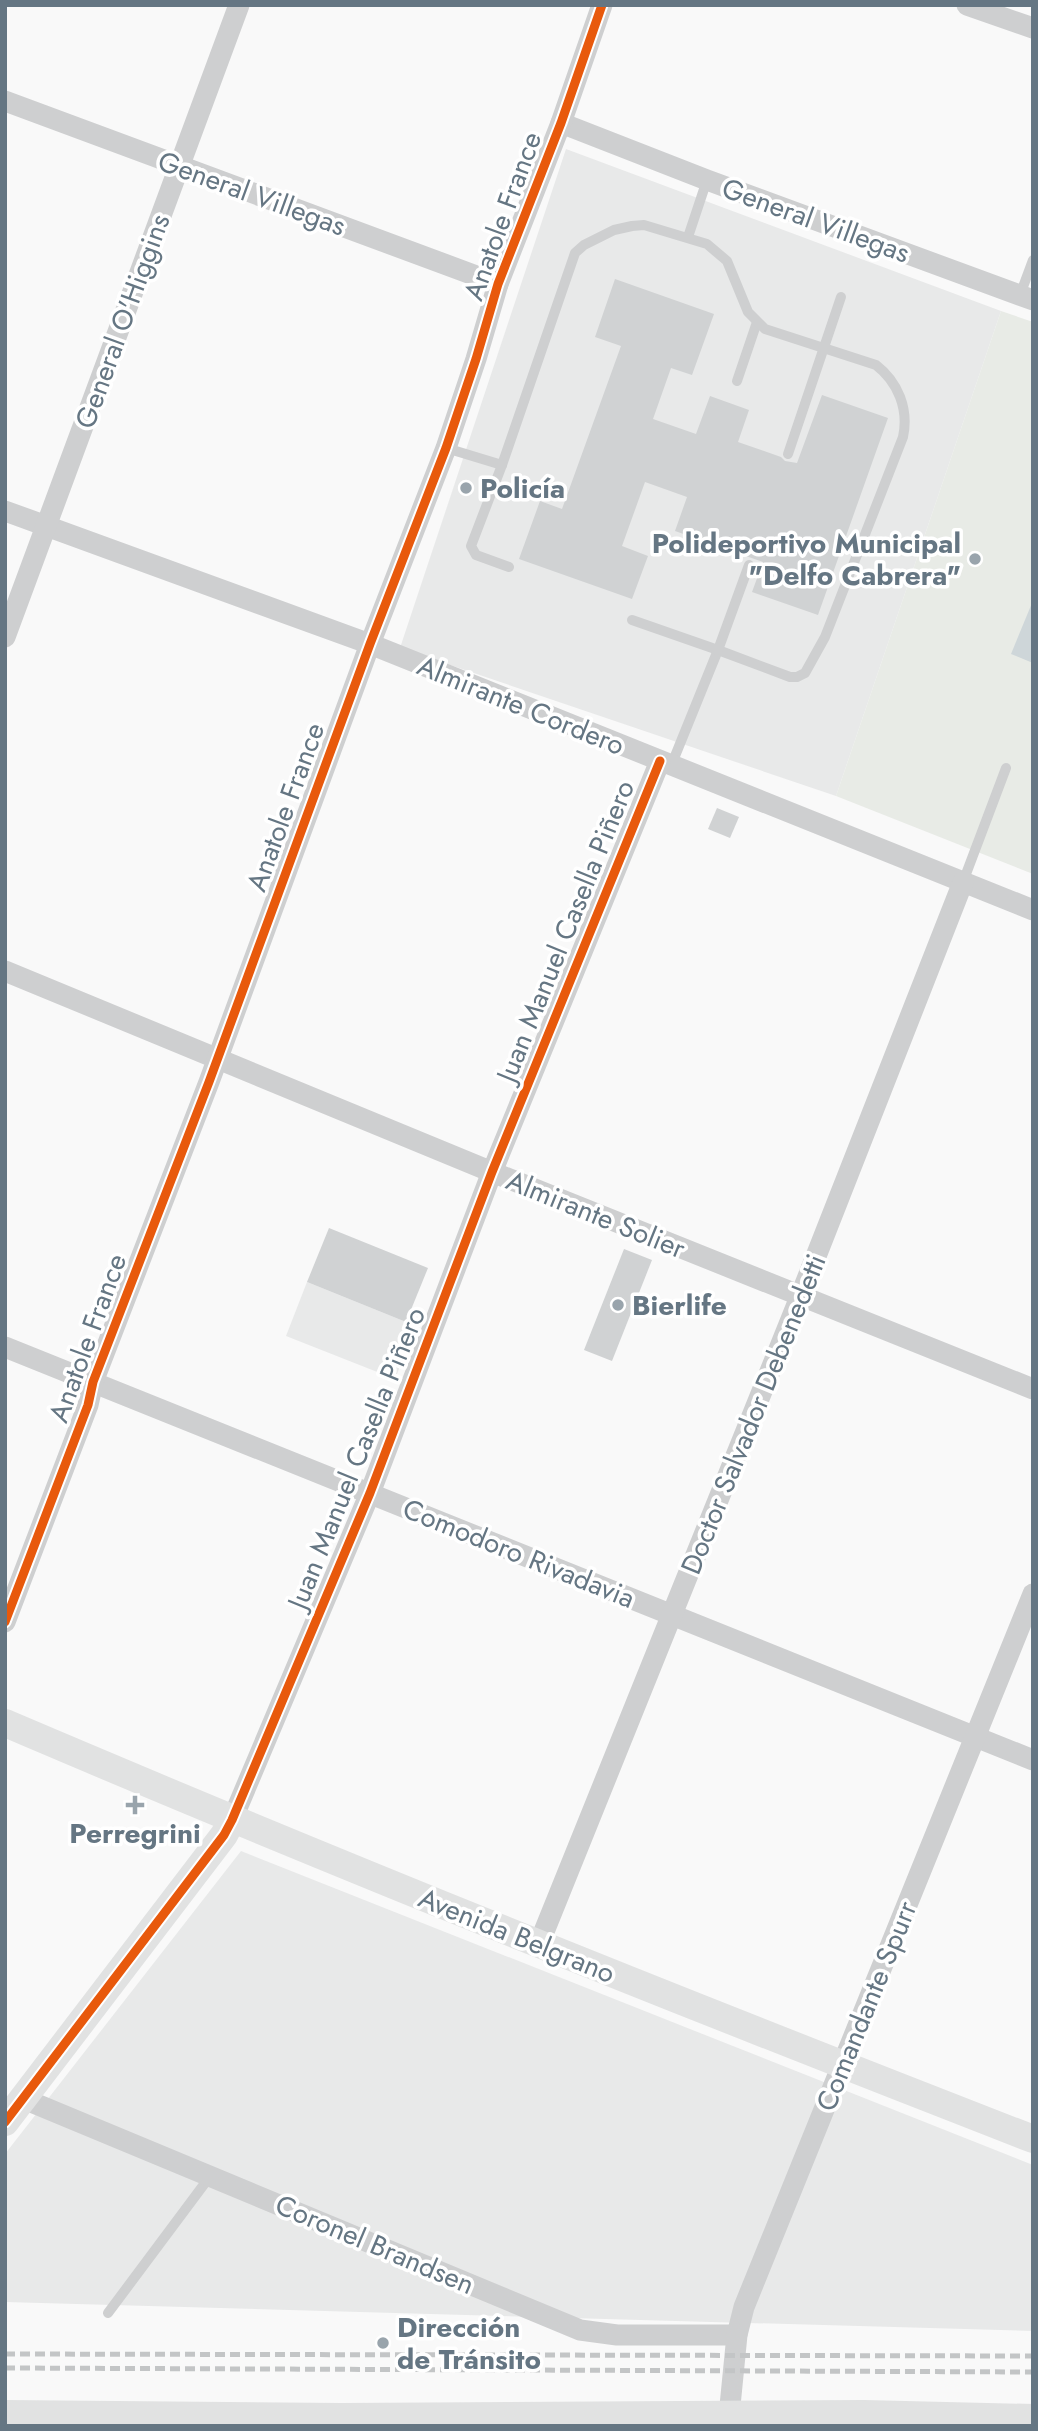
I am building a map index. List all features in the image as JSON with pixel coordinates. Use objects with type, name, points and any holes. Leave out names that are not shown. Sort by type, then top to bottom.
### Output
[{"type":"street","name":"General O'Higgins","points":[[5,637],[239,5]]},
{"type":"street","name":"Anatole France","points":[[5,1622],[370,644],[446,448],[477,359],[498,284],[561,123],[602,5]]},
{"type":"street","points":[[967,5],[1033,28]]},
{"type":"street","name":"General Villegas","points":[[5,101],[498,284]]},
{"type":"street","name":"General Villegas","points":[[561,123],[1026,298]]},
{"type":"street","name":"Almirante Cordero","points":[[5,510],[370,644],[1033,910]]},
{"type":"street","name":"Juan Manuel Casella Piñero","points":[[5,2122],[224,1835],[232,1820],[370,1493],[492,1172],[666,763]]},
{"type":"street","name":"Doctor Salvador Debenedetti","points":[[539,1944],[800,1297],[963,882]]},
{"type":"street","name":"Almirante Solier","points":[[5,971],[492,1172],[1033,1389]]},
{"type":"street","name":"Comodoro Rivadavia","points":[[5,1347],[1033,1760]]},
{"type":"street","name":"Comandante Spurr","points":[[729,2420],[737,2335],[744,2307],[1033,1594]]},
{"type":"street","name":"Avenida Belgrano","points":[[5,1723],[232,1820],[1033,2139]]},
{"type":"street","name":"Coronel Brandsen","points":[[24,2099],[580,2330],[617,2335],[737,2335]]},
{"type":"street","points":[[5,2414],[341,2421],[1033,2418]]},
{"type":"lane","points":[[688,237],[707,180]]},
{"type":"lane","points":[[509,567],[476,555],[471,546],[502,465],[575,253],[584,244],[614,230],[644,225],[707,244],[727,261],[748,312],[765,329],[876,365],[886,373],[902,401],[905,414],[903,437],[825,637],[805,673],[790,677],[632,620]]},
{"type":"lane","points":[[1026,298],[1033,260]]},
{"type":"lane","points":[[788,454],[841,297]]},
{"type":"lane","points":[[737,381],[757,322]]},
{"type":"lane","points":[[446,448],[502,465]]},
{"type":"lane","points":[[666,763],[718,650],[749,565]]},
{"type":"lane","points":[[963,882],[1006,768]]},
{"type":"lane","points":[[108,2313],[211,2175]]},
{"type":"shaded area","points":[[566,149],[1001,311],[836,796],[400,648]]},
{"type":"shaded area","name":"Polideportivo Municipal \"Delfo Cabrera\"","points":[[1001,311],[1033,322],[1033,874],[836,796]]},
{"type":"shaded area","points":[[1033,603],[1033,663],[1011,654]]},
{"type":"shaded area","points":[[307,1282],[416,1326],[395,1379],[286,1336]]},
{"type":"shaded area","points":[[241,1851],[1033,2165],[1033,2331],[5,2302],[5,2154]]},
{"type":"building","points":[[615,279],[714,314],[692,375],[671,368],[653,419],[696,434],[710,396],[749,410],[738,442],[781,457],[785,461],[797,463],[822,395],[888,418],[818,615],[752,592],[763,562],[675,531],[687,497],[645,482],[622,546],[648,556],[632,599],[519,559],[540,501],[562,509],[621,346],[595,337]]},
{"type":"building","points":[[717,808],[739,817],[730,838],[708,829]]},
{"type":"building","points":[[329,1228],[428,1268],[406,1322],[307,1282]]},
{"type":"building","name":"Bierlife","points":[[624,1249],[652,1260],[612,1361],[584,1350]]},
{"type":"railway","points":[[5,2354],[1033,2356]]},
{"type":"railway","points":[[5,2368],[1033,2372]]},
{"type":"cycle path","points":[[5,1622],[88,1405],[93,1382],[209,1082],[370,644],[446,448],[498,284],[561,123],[602,5]]},
{"type":"cycle path","points":[[5,2122],[224,1835],[232,1820],[370,1493],[492,1172],[660,761]]},
{"type":"place","name":"Policía","points":[[466,488]]},
{"type":"place","name":"Polideportivo Municipal \"Delfo Cabrera\"","points":[[975,559]]},
{"type":"place","name":"Bierlife","points":[[618,1305]]},
{"type":"place","name":"Perregrini","points":[[135,1805]]},
{"type":"place","name":"Dirección de Tránsito","points":[[383,2343]]}]
